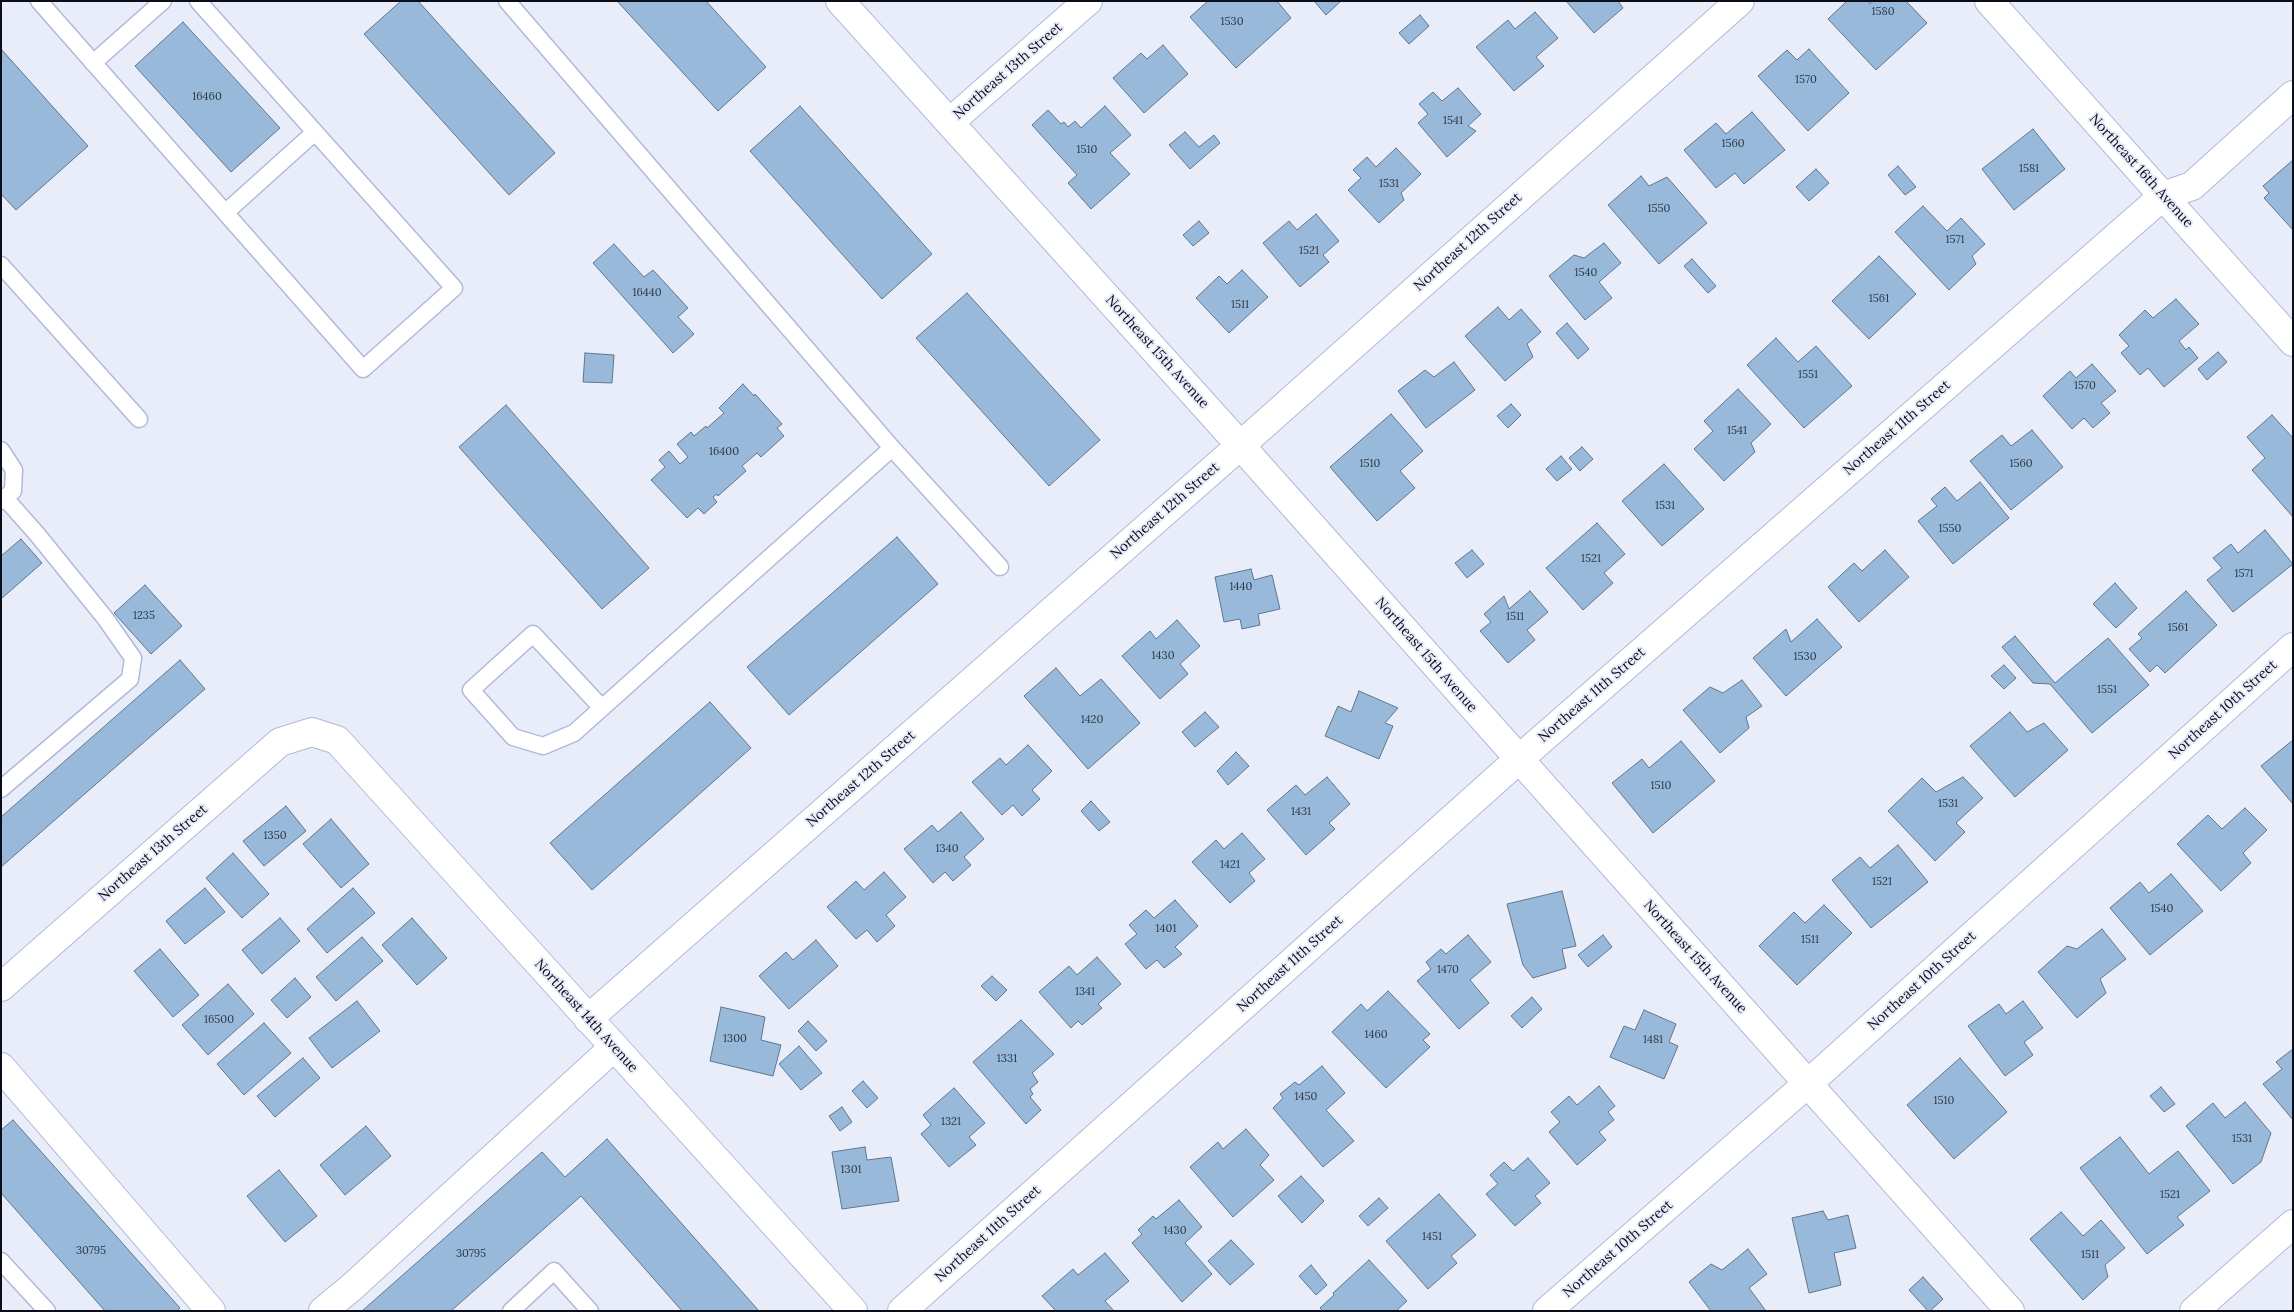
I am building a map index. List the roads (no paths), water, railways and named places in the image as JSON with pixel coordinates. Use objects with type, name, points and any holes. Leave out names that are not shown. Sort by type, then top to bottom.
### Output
[{"type":"street","name":"Northeast 15th Avenue","points":[[840,1],[1240,445],[1518,760],[2010,1311]]},
{"type":"street","name":"Northeast 13th Street","points":[[950,122],[1088,1]]},
{"type":"street","name":"Northeast 12th Street","points":[[588,1019],[1240,445],[1740,1]]},
{"type":"street","name":"Northeast 16th Avenue","points":[[1989,1],[2293,342]]},
{"type":"street","name":"Northeast 11th Street","points":[[902,1311],[1518,760],[2162,196],[2192,186],[2293,95]]},
{"type":"street","name":"Northeast 10th Street","points":[[1548,1311],[1808,1083],[2293,647]]},
{"type":"street","name":"Northeast 13th Street","points":[[1,987],[280,742],[312,732]]},
{"type":"street","name":"Northeast 14th Avenue","points":[[312,732],[337,740],[852,1311]]},
{"type":"street","points":[[323,1311],[614,1047]]},
{"type":"street","points":[[1,1067],[210,1311]]},
{"type":"street","points":[[2194,1311],[2293,1224]]},
{"type":"lane","points":[[39,1],[363,369],[454,288],[198,1]]},
{"type":"lane","points":[[93,63],[162,1]]},
{"type":"lane","points":[[507,1],[892,448],[1000,567]]},
{"type":"lane","points":[[226,212],[315,132]]},
{"type":"lane","points":[[1,265],[139,419]]},
{"type":"lane","points":[[602,707],[534,634],[471,690],[513,736],[543,746],[574,733],[892,448]]},
{"type":"lane","points":[[1,450],[14,470],[13,490],[3,499],[36,532],[105,618],[133,658],[130,679],[1,789]]},
{"type":"lane","points":[[1,1261],[47,1311]]},
{"type":"lane","points":[[511,1311],[554,1271],[590,1311]]}]
